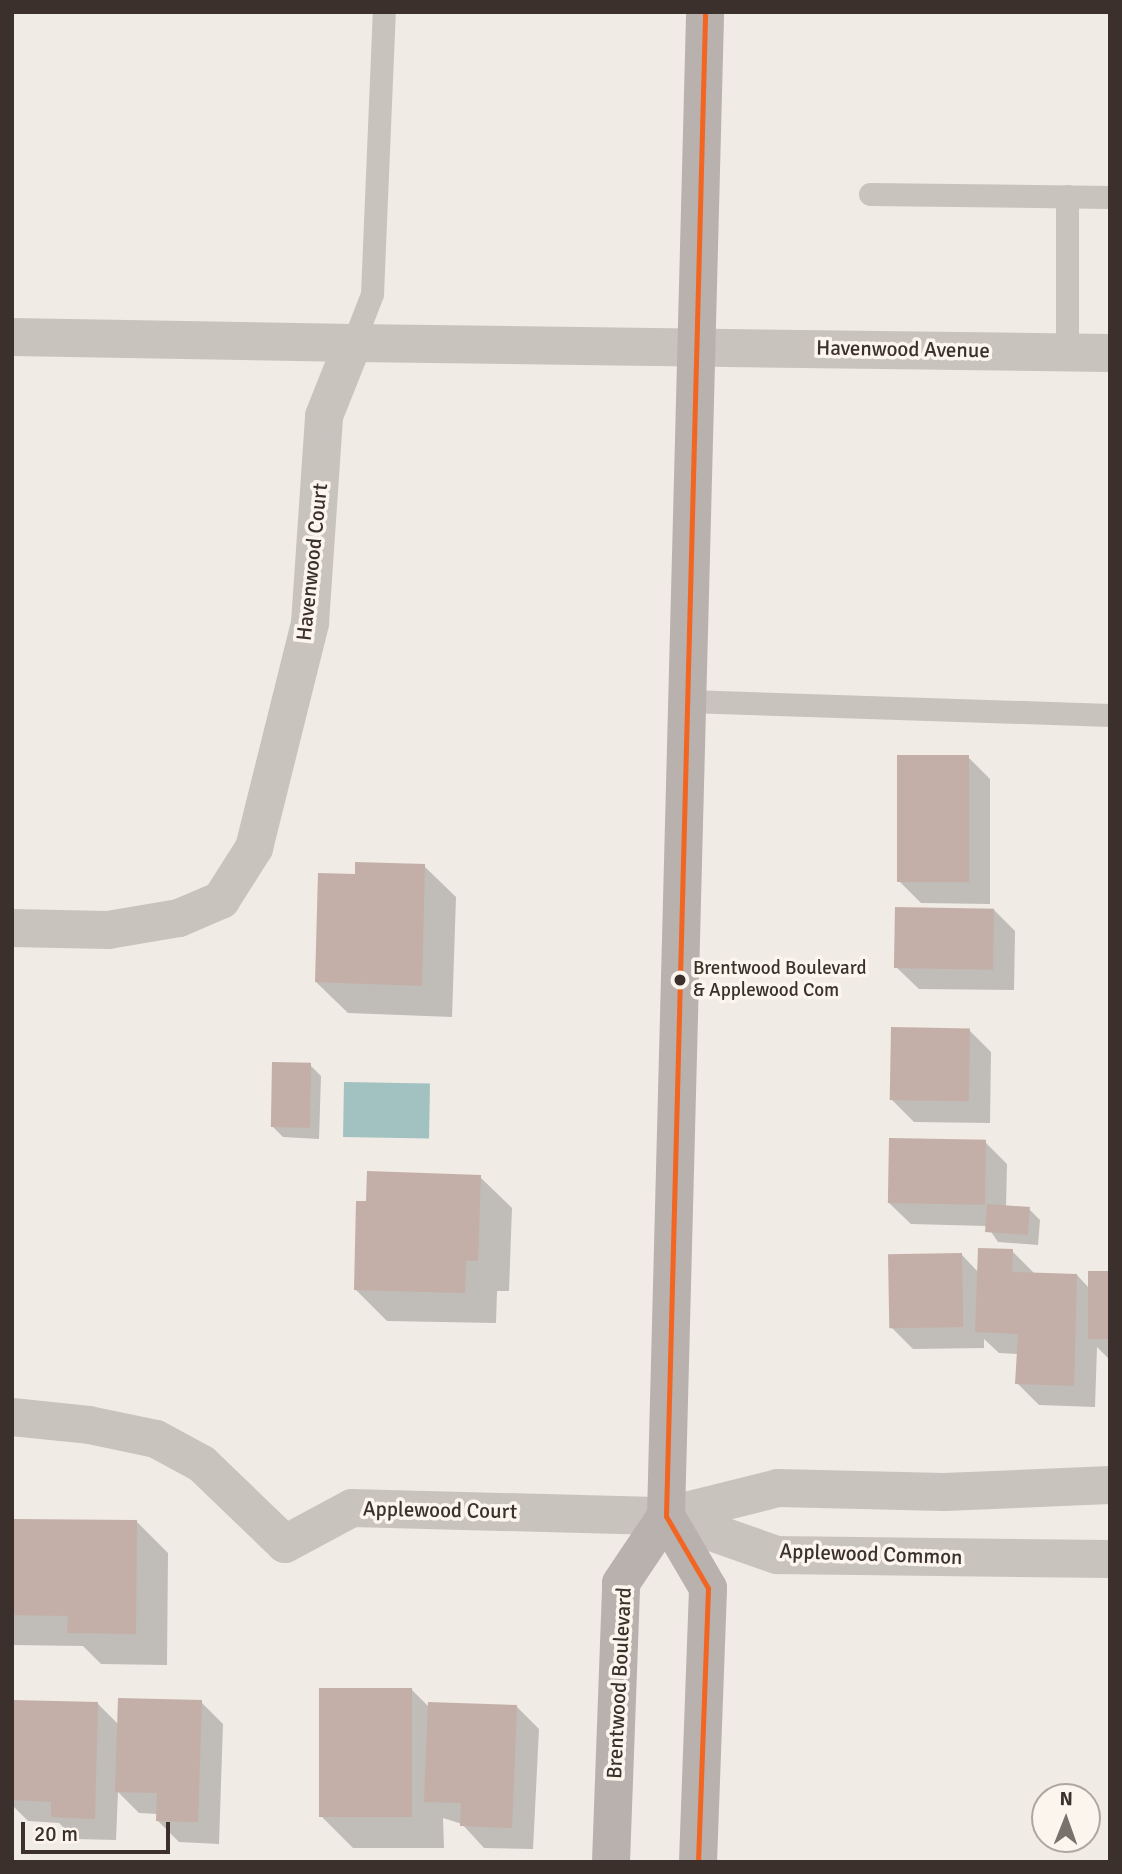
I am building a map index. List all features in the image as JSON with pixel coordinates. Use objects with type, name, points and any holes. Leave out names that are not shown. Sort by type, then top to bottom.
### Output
[{"type":"main road","points":[[698,1862],[708,1588],[666,1516],[705,12]]},
{"type":"main road","name":"Brentwood Boulevard","points":[[611,1862],[621,1583],[666,1516]]},
{"type":"street","points":[[12,337],[696,348]]},
{"type":"street","name":"Havenwood Court","points":[[12,928],[108,930],[179,918],[221,900],[254,848],[310,623],[324,416],[353,343]]},
{"type":"street","name":"Havenwood Avenue","points":[[696,348],[1110,353]]},
{"type":"street","name":"Applewood Court","points":[[12,1417],[89,1425],[156,1439],[202,1464],[285,1544],[352,1508],[666,1516]]},
{"type":"street","points":[[666,1516],[778,1488],[944,1492],[1110,1485]]},
{"type":"street","name":"Applewood Common","points":[[666,1516],[777,1555],[1110,1559]]},
{"type":"lane","points":[[353,343],[372,294],[384,12]]},
{"type":"lane","points":[[870,194],[1110,197]]},
{"type":"lane","points":[[1067,196],[1068,352]]},
{"type":"lane","points":[[688,701],[1110,715]]},
{"type":"water","points":[[344,1082],[430,1084],[429,1138],[343,1137]]},
{"type":"building","points":[[897,755],[969,755],[969,882],[897,882]]},
{"type":"building","points":[[355,862],[425,864],[422,986],[315,982],[318,873],[355,874]]},
{"type":"building","points":[[895,907],[994,909],[993,970],[894,968]]},
{"type":"building","points":[[891,1027],[970,1028],[969,1101],[890,1100]]},
{"type":"building","points":[[272,1062],[311,1063],[310,1128],[271,1127]]},
{"type":"building","points":[[889,1138],[986,1140],[985,1205],[888,1203]]},
{"type":"building","points":[[367,1171],[481,1175],[478,1261],[466,1261],[465,1293],[354,1290],[356,1201],[366,1201]]},
{"type":"building","points":[[987,1204],[1030,1207],[1028,1235],[985,1232]]},
{"type":"building","points":[[978,1248],[1013,1249],[1012,1272],[1077,1274],[1074,1386],[1015,1384],[1018,1334],[975,1332]]},
{"type":"building","points":[[962,1253],[963,1327],[889,1328],[888,1254]]},
{"type":"building","points":[[1088,1271],[1110,1271],[1110,1339],[1088,1339]]},
{"type":"building","points":[[12,1519],[137,1520],[136,1634],[67,1633],[68,1616],[12,1615]]},
{"type":"building","points":[[319,1688],[412,1688],[412,1817],[319,1817]]},
{"type":"building","points":[[118,1698],[202,1700],[198,1822],[156,1821],[157,1793],[115,1792]]},
{"type":"building","points":[[12,1700],[98,1702],[95,1819],[51,1817],[51,1802],[12,1800]]},
{"type":"building","points":[[428,1702],[517,1705],[512,1828],[460,1826],[461,1803],[424,1802]]},
{"type":"transit line","points":[[698,1862],[708,1588],[666,1516],[705,12]]},
{"type":"place","name":"Brentwood Boulevard & Applewood Com","points":[[680,980]]}]
